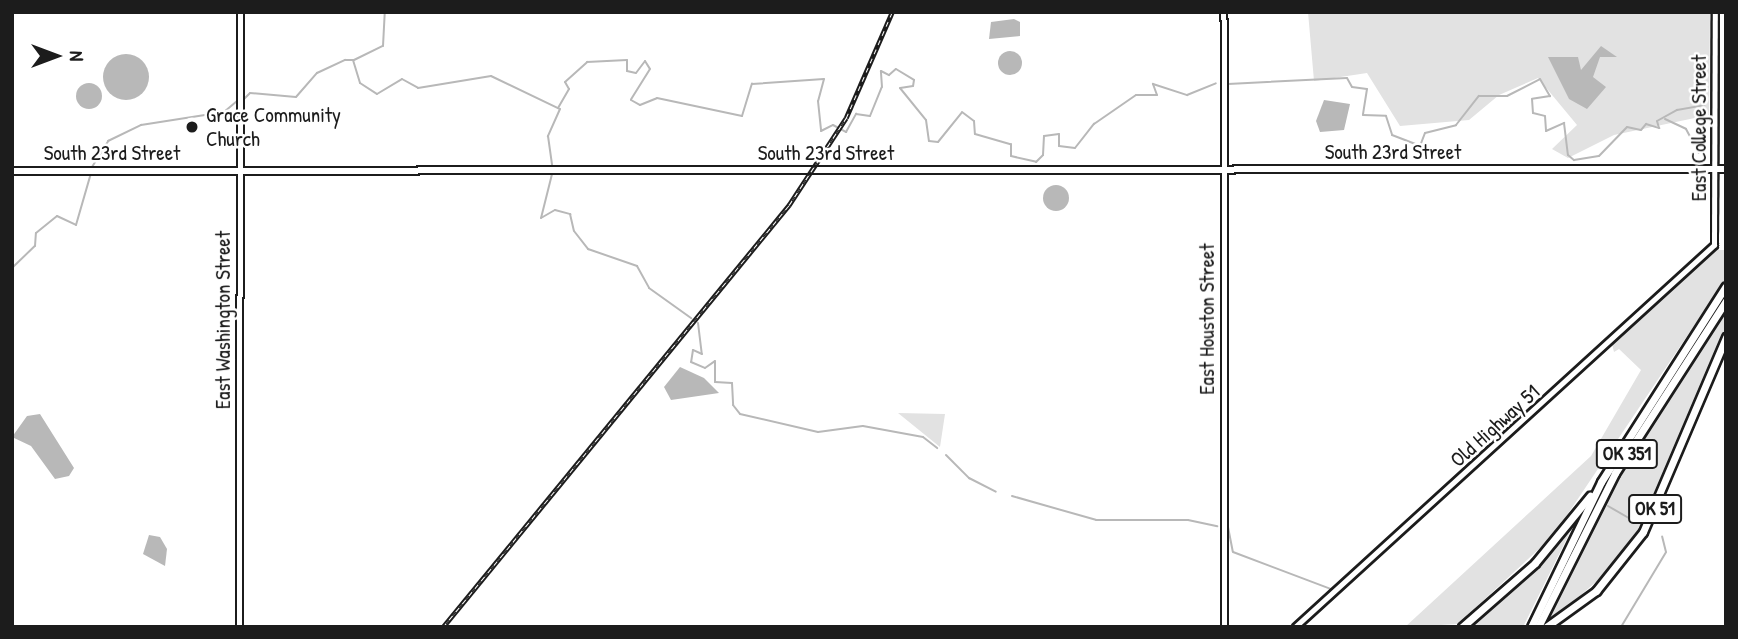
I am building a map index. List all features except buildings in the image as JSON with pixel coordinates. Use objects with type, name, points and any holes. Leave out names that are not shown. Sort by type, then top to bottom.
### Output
[{"type":"highway","name":"OK 51","points":[[1462,627],[1535,563],[1601,482],[1726,285]]},
{"type":"highway","name":"OK 351","points":[[1538,627],[1615,473],[1726,301]]},
{"type":"highway","name":"OK 51","points":[[1547,626],[1596,591],[1643,532],[1726,337]]},
{"type":"highway","name":"OK 351","points":[[1531,627],[1601,482]]},
{"type":"main road","name":"South 23rd Street","points":[[12,171],[1726,169]]},
{"type":"street","name":"East Washington Street","points":[[239,627],[240,12]]},
{"type":"street","name":"East Houston Street","points":[[1224,12],[1225,627]]},
{"type":"street","name":"East College Street","points":[[1714,245],[1715,12]]},
{"type":"street","name":"Old Highway 51","points":[[1294,627],[1714,245]]},
{"type":"shaded area","points":[[1308,12],[1710,12],[1709,115],[1614,135],[1568,158],[1552,149],[1577,125],[1538,78],[1499,95],[1469,120],[1400,126],[1367,73],[1314,81]]},
{"type":"shaded area","points":[[1014,19],[1020,22],[1020,36],[989,39],[991,22]]},
{"type":"shaded area","points":[[1601,46],[1617,57],[1600,57],[1593,77],[1606,87],[1587,109],[1569,99],[1548,57],[1578,57],[1581,70]]},
{"type":"shaded area","points":[[1010,51],[1019,54],[1022,63],[1019,72],[1010,75],[1001,72],[998,63],[1001,54]]},
{"type":"shaded area","points":[[126,54],[142,61],[149,77],[142,93],[126,100],[110,93],[103,77],[110,61]]},
{"type":"shaded area","points":[[89,83],[98,87],[102,96],[98,105],[89,109],[80,105],[76,96],[80,87]]},
{"type":"shaded area","points":[[1324,100],[1350,104],[1344,130],[1320,132],[1316,121]]},
{"type":"shaded area","points":[[1056,185],[1065,189],[1069,198],[1065,207],[1056,211],[1047,207],[1043,198],[1047,189]]},
{"type":"shaded area","points":[[1716,250],[1726,250],[1726,278],[1553,536],[1458,624],[1405,627],[1591,456],[1641,370],[1619,349],[1614,352],[1612,344]]},
{"type":"shaded area","points":[[1726,310],[1726,328],[1640,529],[1617,563],[1554,619],[1549,613],[1580,548],[1634,450]]},
{"type":"shaded area","points":[[680,367],[704,378],[719,393],[671,400],[664,387]]},
{"type":"shaded area","points":[[898,413],[945,414],[940,447]]},
{"type":"shaded area","points":[[40,414],[74,468],[69,476],[55,479],[31,446],[12,437],[27,416]]},
{"type":"shaded area","points":[[1578,516],[1523,627],[1468,627],[1522,583]]},
{"type":"shaded area","points":[[149,535],[160,537],[167,549],[165,566],[143,554]]},
{"type":"waterway","points":[[354,60],[383,46],[385,12]]},
{"type":"waterway","points":[[242,101],[250,93],[296,97],[317,73],[345,60],[353,60],[360,83],[377,94],[402,79],[418,88],[491,76],[560,109],[548,136],[552,166]]},
{"type":"waterway","points":[[558,108],[569,89],[565,82],[587,62],[627,60],[627,71],[636,73],[645,61],[650,69],[631,100],[640,105],[657,98],[742,116],[752,84],[824,79],[818,101],[821,131],[833,125],[846,132],[856,114],[870,116],[882,87],[881,71],[889,75],[896,69],[914,80],[913,86],[900,88],[926,120],[929,141],[938,142],[962,112],[974,121],[975,134],[1011,144],[1011,156],[1036,162],[1043,155],[1044,136],[1059,134],[1059,146],[1075,148],[1094,124],[1136,95],[1157,95],[1153,84],[1187,95],[1216,83]]},
{"type":"waterway","points":[[1228,84],[1347,78],[1352,87],[1367,89],[1363,115],[1386,116],[1392,135],[1420,146],[1425,133],[1456,125],[1479,96],[1507,96],[1540,79],[1550,96],[1532,99],[1533,113],[1545,116],[1546,131],[1564,123],[1568,155],[1574,160],[1599,156],[1627,127],[1641,130],[1646,124],[1659,128],[1657,121],[1677,110],[1705,105]]},
{"type":"waterway","points":[[92,167],[108,141],[141,125],[224,112],[237,101]]},
{"type":"waterway","points":[[1665,119],[1686,129],[1699,153]]},
{"type":"waterway","points":[[12,268],[35,246],[36,233],[57,216],[76,225],[91,173]]},
{"type":"waterway","points":[[552,174],[541,218],[555,210],[570,214],[574,231],[588,249],[637,266],[649,288],[691,318]]},
{"type":"waterway","points":[[698,323],[702,354],[693,350],[691,362],[705,368],[715,361],[715,382],[732,383],[733,405],[740,414],[818,432],[863,426],[923,437],[937,448]]},
{"type":"waterway","points":[[946,455],[969,478],[996,492]]},
{"type":"waterway","points":[[1012,496],[1096,520],[1188,520],[1217,526]]},
{"type":"waterway","points":[[1608,506],[1634,521]]},
{"type":"waterway","points":[[1228,527],[1233,552],[1331,589]]},
{"type":"waterway","points":[[1621,627],[1666,552],[1662,536]]},
{"type":"railway","points":[[443,627],[789,205],[846,118],[892,12]]},
{"type":"place","name":"Grace Community Church","points":[[192,127]]}]
